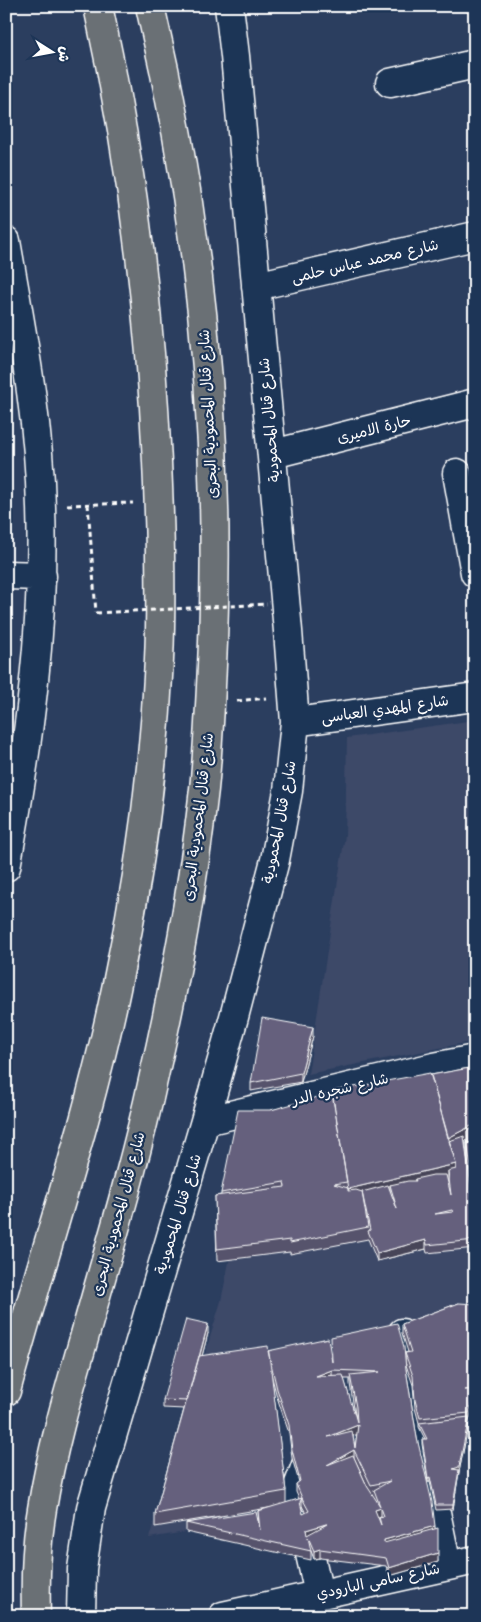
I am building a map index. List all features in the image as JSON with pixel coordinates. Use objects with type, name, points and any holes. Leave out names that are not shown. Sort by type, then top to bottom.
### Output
[{"type":"main road","points":[[6,1391],[78,1148],[99,1068],[117,987],[132,905],[154,742],[160,604],[159,502],[154,385],[144,277],[127,159],[98,6]]},
{"type":"main road","name":"شارع قنال المحمودية البحرى","points":[[36,1616],[35,1576],[41,1513],[53,1450],[127,1185],[150,1096],[173,994],[204,788],[211,703],[215,580],[213,475],[208,371],[197,267],[182,163],[163,61],[150,6]]},
{"type":"street","name":"شارع قنال المحمودية","points":[[81,1616],[82,1569],[91,1508],[205,1121],[275,860],[288,791],[295,722],[272,454],[229,6]]},
{"type":"street","points":[[390,83],[475,64]]},
{"type":"street","name":"شارع محمد عباس حلمى","points":[[256,286],[475,236]]},
{"type":"street","points":[[6,241],[36,429],[41,505],[42,576],[38,638],[26,744],[6,867]]},
{"type":"street","name":"حارة الاميرى","points":[[272,454],[475,403]]},
{"type":"street","points":[[458,473],[475,573]]},
{"type":"street","points":[[6,575],[42,576]]},
{"type":"street","name":"شارع المهدي العباسى","points":[[295,722],[475,697]]},
{"type":"street","name":"شارع شجره الدر","points":[[205,1121],[475,1059]]},
{"type":"street","points":[[402,1333],[405,1362],[447,1566]]},
{"type":"street","points":[[318,1431],[296,1492],[319,1594]]},
{"type":"street","name":"شارع سامى البارودي","points":[[223,1616],[475,1560]]},
{"type":"path","points":[[41,505],[159,502]]},
{"type":"path","points":[[88,504],[96,613],[266,604]]},
{"type":"path","points":[[211,703],[293,694]]},
{"type":"shaded area","points":[[475,720],[475,1041],[308,1074],[345,835],[347,738]]},
{"type":"shaded area","points":[[475,1078],[475,1314],[268,1360],[282,1516],[149,1538],[221,1301],[258,1119]]},
{"type":"building","points":[[262,1018],[313,1027],[301,1073],[251,1083]]},
{"type":"building","points":[[475,1067],[475,1124],[448,1138],[431,1075]]},
{"type":"building","points":[[430,1073],[456,1164],[348,1189],[332,1091]]},
{"type":"building","points":[[332,1093],[347,1182],[334,1184],[348,1188],[348,1191],[356,1190],[362,1192],[368,1227],[290,1243],[290,1240],[217,1249],[215,1196],[285,1187],[284,1182],[221,1193],[238,1110],[271,1110]]},
{"type":"building","points":[[475,1127],[475,1142],[468,1143],[467,1131]]},
{"type":"building","points":[[464,1136],[475,1210],[475,1240],[427,1245],[426,1240],[377,1253],[368,1231],[370,1230],[362,1192],[388,1185],[397,1209],[390,1185],[416,1181],[415,1179],[433,1175],[446,1175],[451,1195],[448,1171],[456,1169],[456,1164],[449,1141]],"holes":[[[452,1210],[453,1212],[435,1214]]]},
{"type":"building","points":[[475,1142],[475,1191],[467,1143]]},
{"type":"building","points":[[459,1303],[475,1304],[475,1384],[474,1388],[465,1390],[474,1390],[469,1413],[420,1418],[415,1400],[413,1376],[405,1353],[411,1352],[402,1324]]},
{"type":"building","points":[[186,1319],[208,1324],[187,1401],[163,1400]]},
{"type":"building","points":[[397,1323],[404,1347],[417,1438],[432,1502],[435,1526],[384,1540],[384,1543],[438,1528],[438,1553],[389,1568],[386,1558],[320,1549],[314,1551],[308,1537],[311,1551],[186,1523],[256,1512],[260,1530],[258,1511],[302,1498],[296,1484],[300,1481],[292,1450],[289,1425],[277,1389],[268,1351],[328,1338],[332,1362],[331,1337]],"holes":[[[332,1370],[380,1372],[350,1375],[357,1422],[343,1375],[316,1376]],[[358,1425],[355,1448],[352,1431],[328,1437]],[[354,1450],[371,1485],[390,1481],[374,1490],[380,1506],[367,1486],[353,1455],[327,1465]],[[302,1498],[309,1511],[303,1514],[300,1502]],[[381,1508],[384,1516],[379,1517],[381,1525],[375,1510]],[[327,1524],[307,1535],[306,1530]]]},
{"type":"building","points":[[268,1346],[286,1491],[155,1514],[199,1356]]},
{"type":"building","points":[[469,1417],[459,1467],[453,1469],[459,1470],[453,1505],[436,1505],[430,1477],[428,1478],[422,1439],[427,1439],[419,1423]]}]
